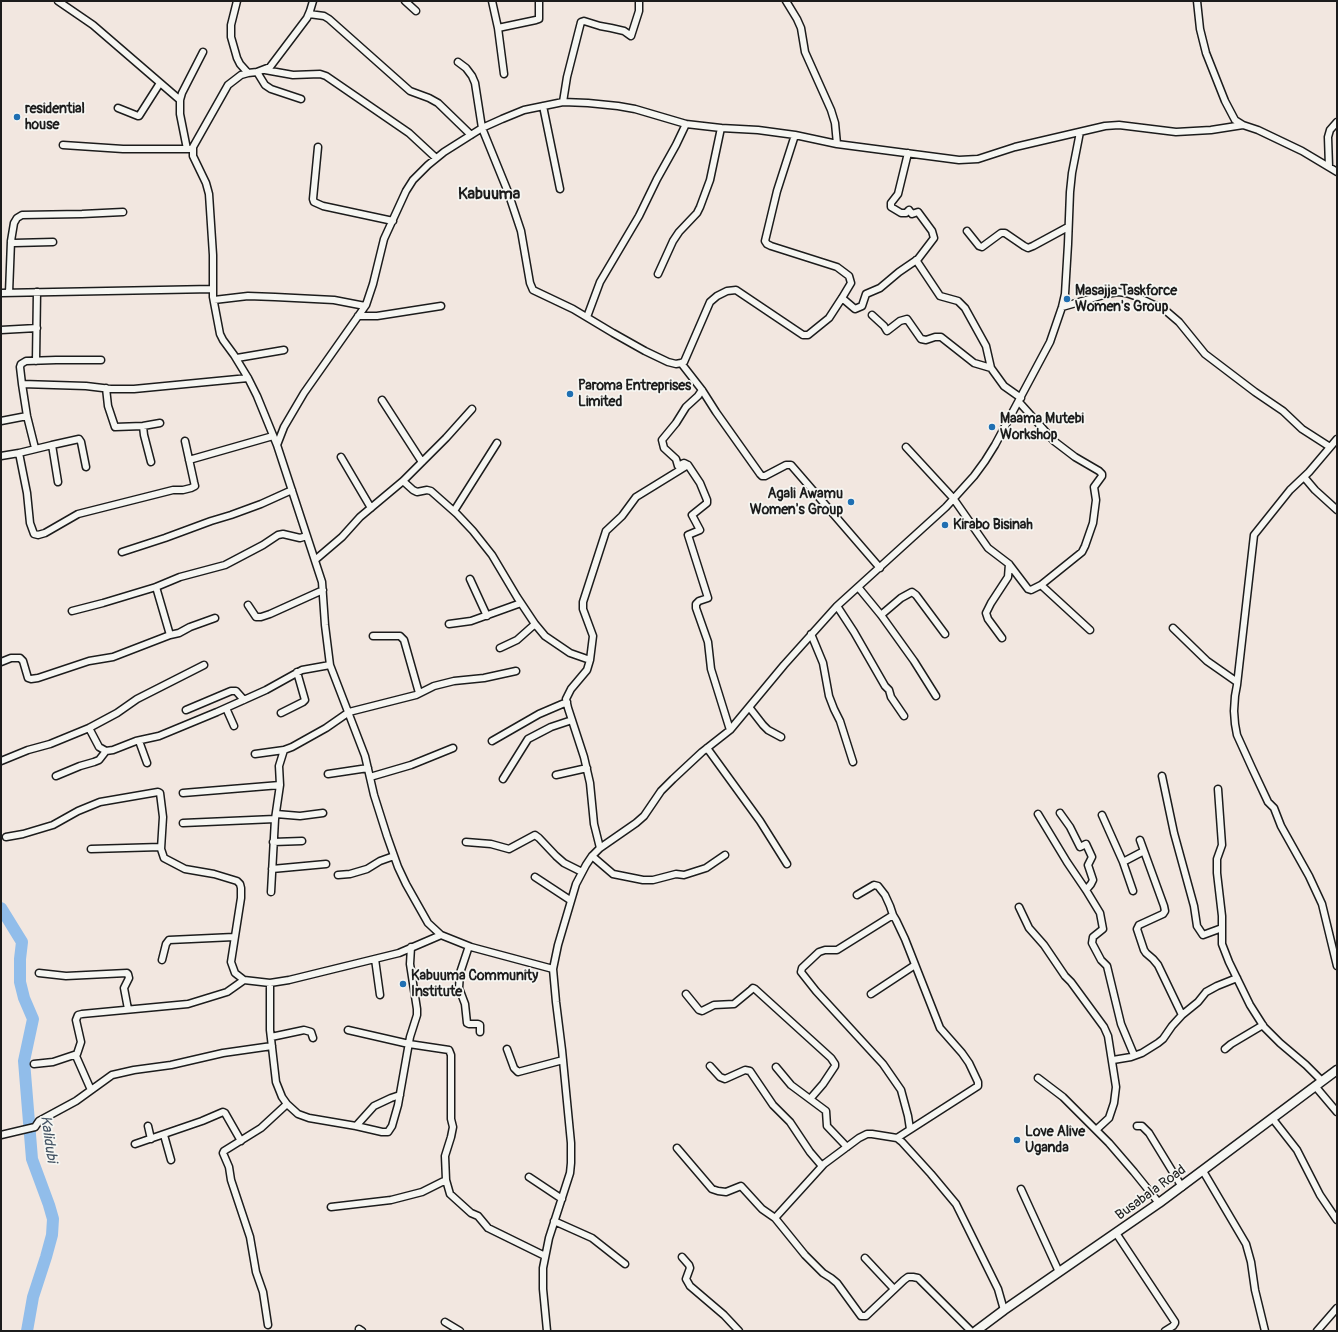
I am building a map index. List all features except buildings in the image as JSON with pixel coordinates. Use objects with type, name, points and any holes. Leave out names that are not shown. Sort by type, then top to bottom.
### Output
[{"type":"street","points":[[58,1],[93,25],[180,100]]},
{"type":"street","points":[[237,1],[232,19],[231,37],[237,58],[248,73]]},
{"type":"street","points":[[190,149],[228,85],[241,75],[265,70],[270,67],[302,26],[309,14],[313,1]]},
{"type":"street","points":[[406,1],[416,11]]},
{"type":"street","points":[[492,1],[498,28],[504,74]]},
{"type":"street","points":[[498,28],[539,19],[539,1]]},
{"type":"street","points":[[562,102],[581,22],[584,21],[624,31],[632,36],[639,11],[639,1]]},
{"type":"street","points":[[786,1],[797,19],[805,52],[831,110],[835,123],[837,144]]},
{"type":"street","points":[[1197,1],[1200,29],[1206,53],[1231,114],[1235,120],[1243,125],[1279,139],[1337,172]]},
{"type":"street","points":[[309,14],[324,16],[410,91],[438,103],[471,135]]},
{"type":"street","points":[[203,52],[182,93],[180,100],[180,114],[192,156],[206,183],[213,255],[214,300],[220,334],[237,358],[248,378],[277,445],[322,582],[330,665],[365,756],[378,808],[394,856],[403,878],[428,923],[440,935],[469,946],[553,969]]},
{"type":"street","points":[[458,62],[466,68],[475,83],[482,128],[522,231],[531,286],[537,292],[573,309],[644,351],[676,364],[684,362],[710,302],[717,296],[727,291],[736,290],[797,332],[803,335],[808,335],[829,318],[851,283],[849,276],[831,264],[771,246],[765,241],[777,191],[795,136]]},
{"type":"street","points":[[265,70],[293,75],[320,74],[326,76],[409,133],[436,158]]},
{"type":"street","points":[[257,72],[265,85],[271,90],[301,99]]},
{"type":"street","points":[[118,108],[139,116],[160,83]]},
{"type":"street","points":[[277,445],[284,427],[304,393],[365,306],[373,284],[384,240],[406,191],[413,180],[436,158],[482,128],[524,110],[562,102],[618,106],[635,109],[686,124],[758,130],[837,144],[948,159],[967,160],[978,159],[1015,147],[1106,126],[1176,132],[1211,130],[1243,125]]},
{"type":"street","points":[[543,106],[560,189]]},
{"type":"street","points":[[1329,167],[1328,137],[1330,130],[1337,122]]},
{"type":"street","points":[[587,317],[600,282],[639,216],[686,124]]},
{"type":"street","points":[[658,274],[673,241],[700,207],[710,180],[721,128]]},
{"type":"street","points":[[547,1331],[543,1289],[543,1268],[554,1221],[572,1163],[553,969],[570,900],[576,884],[592,856],[600,848],[644,816],[672,779],[730,730],[811,634],[837,606],[921,530],[974,476],[985,461],[1020,400],[1050,342],[1062,307],[1072,173],[1080,132]]},
{"type":"street","points":[[63,144],[124,149],[190,149]]},
{"type":"street","points":[[318,146],[313,199],[314,202],[323,206],[393,221]]},
{"type":"street","points":[[842,298],[854,309],[862,306],[866,294],[880,288],[916,260],[934,238],[933,234],[918,212],[912,214],[909,210],[906,213],[901,213],[891,207],[891,203],[898,194],[908,153]]},
{"type":"street","points":[[9,293],[11,241],[14,223],[17,218],[22,215],[123,212]]},
{"type":"street","points":[[967,230],[979,246],[982,247],[1001,233],[1005,233],[1028,248],[1068,226]]},
{"type":"street","points":[[11,241],[14,243],[53,242]]},
{"type":"street","points":[[906,447],[953,498],[988,548],[1009,564],[1029,590],[1041,584],[1082,552],[1093,523],[1096,500],[1094,487],[1102,474],[1075,457],[1054,441],[1020,400],[1004,386],[991,368],[986,346],[965,308],[958,301],[940,296],[916,260]]},
{"type":"street","points":[[1,293],[213,289]]},
{"type":"street","points":[[36,361],[37,292]]},
{"type":"street","points":[[1062,307],[1118,292],[1135,296],[1165,310],[1179,322],[1205,354],[1283,411],[1302,429],[1330,448]]},
{"type":"street","points":[[214,300],[248,296],[289,297],[334,300],[365,306]]},
{"type":"street","points":[[358,316],[378,316],[441,306]]},
{"type":"street","points":[[872,315],[884,326],[886,331],[900,321],[907,319],[921,339],[926,340],[941,337],[974,363],[991,368]]},
{"type":"street","points":[[1,330],[37,328]]},
{"type":"street","points":[[237,358],[284,350]]},
{"type":"street","points":[[35,448],[27,416],[20,367],[21,364],[26,361],[101,360]]},
{"type":"street","points":[[681,363],[702,390],[760,474],[765,476],[786,465],[791,466],[880,568]]},
{"type":"street","points":[[22,384],[134,389],[248,378]]},
{"type":"street","points":[[106,388],[108,406],[115,427],[143,426],[160,423]]},
{"type":"street","points":[[702,390],[686,407],[676,423],[662,440],[664,448],[676,459],[678,466],[684,463],[688,465],[700,483],[707,500],[707,503],[692,515],[700,530],[688,535],[708,598],[699,601],[696,604],[696,608],[708,642],[711,669],[730,730]]},
{"type":"street","points":[[382,400],[422,462]]},
{"type":"street","points":[[315,560],[342,537],[354,522],[403,481],[472,410]]},
{"type":"street","points":[[1,421],[27,416]]},
{"type":"street","points":[[143,426],[151,462]]},
{"type":"street","points":[[189,460],[273,436]]},
{"type":"street","points":[[1,456],[78,439],[81,442],[86,467]]},
{"type":"street","points":[[1337,440],[1324,457],[1290,490],[1254,534],[1234,711],[1234,724],[1237,735],[1260,786],[1269,803],[1274,808],[1281,826],[1315,888],[1322,904],[1337,966]]},
{"type":"street","points":[[18,453],[27,493],[31,526],[34,534],[38,535],[46,533],[78,514],[173,490],[184,490],[195,486],[185,441]]},
{"type":"street","points":[[454,511],[497,443]]},
{"type":"street","points":[[52,445],[58,482]]},
{"type":"street","points":[[341,457],[371,508]]},
{"type":"street","points":[[600,848],[594,824],[587,768],[580,741],[566,702],[568,693],[587,670],[590,660],[593,636],[583,609],[583,602],[606,531],[622,516],[636,497],[688,465]]},
{"type":"street","points":[[1304,477],[1315,490],[1337,510]]},
{"type":"street","points":[[403,481],[417,492],[431,490],[473,531],[492,555],[521,603],[545,636],[570,653],[590,660]]},
{"type":"street","points":[[122,552],[212,521],[231,516],[292,490]]},
{"type":"street","points":[[72,611],[103,603],[180,577],[225,564],[263,545],[278,535],[283,534],[300,538],[307,536]]},
{"type":"street","points":[[1002,638],[988,619],[986,613],[1008,577],[1009,564]]},
{"type":"street","points":[[470,579],[487,616]]},
{"type":"street","points":[[1041,584],[1090,630]]},
{"type":"street","points":[[156,586],[170,635]]},
{"type":"street","points":[[858,586],[914,661],[936,696]]},
{"type":"street","points":[[248,605],[256,617],[261,617],[323,590]]},
{"type":"street","points":[[881,615],[897,601],[912,592],[916,595],[945,634]]},
{"type":"street","points":[[449,624],[471,621],[521,603]]},
{"type":"street","points":[[837,606],[854,632],[885,686],[889,690],[891,697],[904,716]]},
{"type":"street","points":[[1,662],[11,658],[20,658],[28,678],[38,678],[89,661],[113,657],[215,618]]},
{"type":"street","points":[[500,648],[517,640],[535,624]]},
{"type":"street","points":[[1173,628],[1192,648],[1237,682]]},
{"type":"street","points":[[811,634],[823,663],[829,696],[840,721],[852,762]]},
{"type":"street","points":[[373,636],[400,636],[404,640],[420,693]]},
{"type":"street","points":[[1,761],[28,750],[50,744],[89,728],[117,713],[138,699],[204,665]]},
{"type":"street","points":[[89,728],[99,747],[106,751],[113,750],[139,740],[159,736],[226,708],[273,687],[297,672],[330,665]]},
{"type":"street","points":[[255,754],[284,750],[292,747],[326,728],[349,712],[420,693],[434,686],[454,680],[484,678],[516,671]]},
{"type":"street","points":[[281,713],[305,700],[297,672]]},
{"type":"street","points":[[186,710],[231,690],[236,691],[244,700]]},
{"type":"street","points":[[492,741],[539,714],[566,702]]},
{"type":"street","points":[[749,707],[768,730],[781,737]]},
{"type":"street","points":[[226,708],[234,726]]},
{"type":"street","points":[[503,780],[528,739],[551,727],[572,720]]},
{"type":"street","points":[[139,740],[147,763]]},
{"type":"street","points":[[370,777],[411,765],[453,748]]},
{"type":"street","points":[[707,748],[760,821],[787,864]]},
{"type":"street","points":[[271,892],[275,817],[280,785],[279,766],[284,750]]},
{"type":"street","points":[[56,776],[99,760],[106,751]]},
{"type":"street","points":[[328,774],[368,768]]},
{"type":"street","points":[[556,774],[587,768]]},
{"type":"street","points":[[1162,776],[1174,833],[1192,899],[1197,926],[1203,935],[1222,928]]},
{"type":"street","points":[[183,793],[280,785]]},
{"type":"street","points":[[1218,789],[1222,827],[1222,846],[1217,859],[1217,873],[1222,944],[1250,1005],[1263,1025],[1280,1044],[1306,1065],[1337,1112]]},
{"type":"street","points":[[6,837],[23,834],[53,825],[78,811],[100,802],[156,792],[160,793],[163,817],[161,847],[164,858],[185,869],[214,874],[237,881],[241,888],[241,898],[231,962],[235,973],[244,980],[270,983],[289,980],[399,953],[440,935]]},
{"type":"street","points":[[184,822],[300,816],[323,813]]},
{"type":"street","points":[[1060,813],[1070,827],[1080,847],[1086,844],[1092,857],[1088,866],[1093,880],[1086,890]]},
{"type":"street","points":[[1038,814],[1066,862],[1086,890],[1100,914],[1103,926],[1102,930],[1093,937],[1092,943],[1101,960],[1107,966],[1121,1024],[1134,1055]]},
{"type":"street","points":[[1102,815],[1123,862],[1133,891]]},
{"type":"street","points":[[466,842],[491,844],[508,848],[535,835],[540,838],[556,856],[582,872]]},
{"type":"street","points":[[1140,840],[1165,910],[1163,914],[1139,925],[1137,929],[1144,950],[1158,965],[1182,1015]]},
{"type":"street","points":[[273,842],[302,841]]},
{"type":"street","points":[[91,849],[161,847]]},
{"type":"street","points":[[1123,862],[1144,851]]},
{"type":"street","points":[[592,856],[613,874],[643,880],[653,880],[676,874],[684,875],[706,868],[725,855]]},
{"type":"street","points":[[338,875],[350,874],[368,869],[380,861],[394,856]]},
{"type":"street","points":[[272,869],[326,864]]},
{"type":"street","points":[[535,877],[570,900]]},
{"type":"street","points":[[857,895],[871,886],[878,886],[885,895],[940,1028],[962,1053],[969,1063],[978,1082],[978,1086],[897,1138]]},
{"type":"street","points":[[1019,906],[1029,928],[1046,948],[1104,1028],[1108,1036],[1113,1060],[1116,1087],[1112,1114],[1096,1130]]},
{"type":"street","points":[[893,915],[836,950],[822,950],[802,968],[801,972],[816,991],[883,1064],[901,1090],[910,1129]]},
{"type":"street","points":[[162,960],[166,944],[169,940],[234,937]]},
{"type":"street","points":[[469,946],[460,973],[460,988],[465,1004],[467,1023],[480,1025],[480,1032]]},
{"type":"street","points":[[270,983],[271,1037],[276,1082],[282,1097],[287,1104],[298,1114],[309,1118],[388,1132],[392,1126],[400,1095],[409,1044],[417,1015],[410,964],[411,947]]},
{"type":"street","points":[[375,959],[380,995]]},
{"type":"street","points":[[871,994],[915,965]]},
{"type":"street","points":[[39,973],[66,976],[126,972],[129,978],[124,988],[128,1009]]},
{"type":"street","points":[[1113,1060],[1142,1052],[1158,1043],[1182,1015],[1198,1002],[1206,992],[1237,978]]},
{"type":"street","points":[[34,1064],[53,1062],[76,1056],[82,1042],[76,1020],[78,1015],[188,1004],[230,990],[244,980]]},
{"type":"street","points":[[686,994],[702,1012],[714,1005],[734,1004],[753,988],[755,989],[834,1062],[835,1066],[810,1099]]},
{"type":"street","points":[[1224,1049],[1263,1025]]},
{"type":"street","points":[[271,1037],[304,1030],[311,1032],[313,1038]]},
{"type":"street","points":[[348,1030],[409,1044],[446,1048],[450,1051],[451,1119],[453,1127],[445,1156],[446,1180],[450,1194],[471,1213],[478,1216],[488,1228],[545,1256]]},
{"type":"street","points":[[1,1135],[35,1127],[40,1122],[76,1101],[116,1074],[171,1065],[223,1053],[272,1046]]},
{"type":"street","points":[[507,1049],[514,1068],[518,1072],[563,1060]]},
{"type":"street","points":[[76,1056],[91,1090]]},
{"type":"street","points":[[710,1066],[720,1077],[725,1079],[745,1070],[750,1071],[773,1105],[790,1122],[810,1152],[822,1166]]},
{"type":"street","points":[[776,1067],[791,1085],[826,1111],[827,1126],[847,1147]]},
{"type":"street","name":"Busabala Road","points":[[976,1331],[1182,1187],[1337,1070]]},
{"type":"street","points":[[1038,1078],[1063,1097],[1096,1130],[1134,1172],[1159,1203]]},
{"type":"street","points":[[356,1126],[374,1106],[400,1095]]},
{"type":"street","points":[[268,1325],[250,1237],[231,1180],[224,1151],[261,1128],[287,1104]]},
{"type":"street","points":[[135,1144],[164,1135],[223,1112],[241,1141]]},
{"type":"street","points":[[1272,1118],[1297,1150],[1320,1195],[1337,1220]]},
{"type":"street","points":[[148,1126],[151,1139]]},
{"type":"street","points":[[1137,1126],[1142,1126],[1149,1133],[1182,1187]]},
{"type":"street","points":[[774,1218],[822,1166],[859,1138],[867,1134],[897,1138],[931,1174],[956,1204],[998,1289],[1004,1310]]},
{"type":"street","points":[[164,1135],[171,1160]]},
{"type":"street","points":[[677,1148],[712,1189],[726,1192],[740,1185],[762,1209],[774,1218],[805,1255],[823,1273],[837,1283],[861,1316],[866,1316],[908,1277],[918,1278],[971,1331]]},
{"type":"street","points":[[1203,1171],[1246,1244],[1265,1331]]},
{"type":"street","points":[[529,1177],[562,1199]]},
{"type":"street","points":[[331,1207],[391,1200],[422,1192],[446,1180]]},
{"type":"street","points":[[1021,1189],[1059,1272]]},
{"type":"street","points":[[554,1221],[592,1238],[625,1264]]},
{"type":"street","points":[[1116,1233],[1175,1322],[1173,1326],[1165,1331]]},
{"type":"street","points":[[682,1257],[690,1268],[686,1280],[690,1286],[724,1315],[739,1331]]},
{"type":"street","points":[[865,1258],[894,1289]]},
{"type":"street","points":[[1317,1331],[1337,1308]]},
{"type":"street","points":[[445,1322],[460,1331]]},
{"type":"waterway","name":"Kalidubi","points":[[1,908],[22,942],[20,982],[24,998],[33,1019],[24,1061],[32,1159],[53,1219],[52,1235],[33,1297],[27,1331]]},
{"type":"place","name":"residential house","points":[[17,117]]},
{"type":"place","name":"Masajja Taskforce Women's Group","points":[[1067,299]]},
{"type":"place","name":"Paroma Entreprises Limited","points":[[570,394]]},
{"type":"place","name":"Maama Mutebi Workshop","points":[[992,427]]},
{"type":"place","name":"Agali Awamu Women's Group","points":[[851,502]]},
{"type":"place","name":"Kirabo Bisinah","points":[[945,525]]},
{"type":"place","name":"Kabuuma Community Institute","points":[[403,984]]},
{"type":"place","name":"Love Alive Uganda","points":[[1017,1140]]},
{"type":"district","name":"Kabuuma","points":[[489,195]]}]
